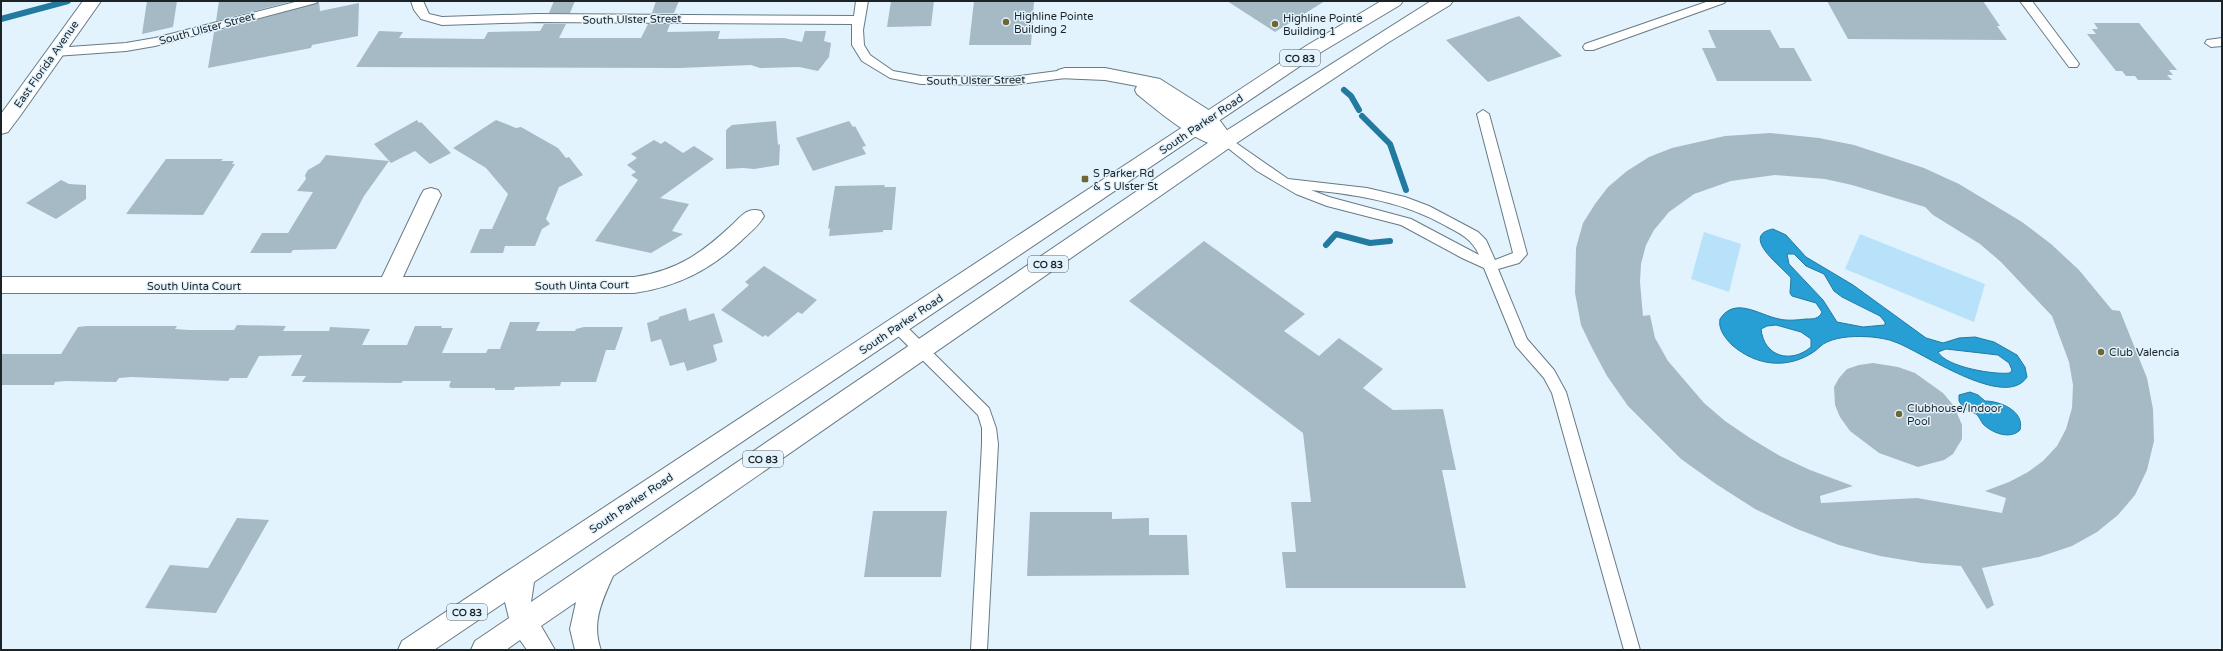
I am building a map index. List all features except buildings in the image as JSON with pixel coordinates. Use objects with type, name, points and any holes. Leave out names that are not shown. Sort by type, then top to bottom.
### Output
[{"type":"main road","name":"East Florida Avenue","points":[[1,127],[27,95],[74,23],[92,1]]},
{"type":"main road","name":"South Parker Road","points":[[410,649],[1312,50],[1394,1]]},
{"type":"main road","name":"CO 83","points":[[484,650],[1225,141],[1377,42],[1444,1]]},
{"type":"main road","name":"South Ulster Street","points":[[1066,74],[1105,74],[1131,79],[1225,141]]},
{"type":"main road","points":[[388,286],[431,195]]},
{"type":"main road","name":"South Uinta Court","points":[[1,285],[612,286],[659,281],[684,273],[706,260],[754,216]]},
{"type":"main road","points":[[588,650],[583,638],[583,622],[604,567]]},
{"type":"main road","points":[[524,574],[517,599],[523,623],[542,650]]},
{"type":"lane","name":"South Ulster Street","points":[[55,52],[101,49],[169,39],[312,1]]},
{"type":"lane","name":"South Ulster Street","points":[[417,1],[418,10],[423,16],[432,20],[442,21],[531,18],[639,20],[694,18],[738,20],[858,20]]},
{"type":"lane","name":"South Ulster Street","points":[[862,1],[858,20],[858,45],[866,58],[882,71],[903,78],[929,81],[1012,81],[1066,74]]},
{"type":"lane","points":[[1589,47],[1720,1]]},
{"type":"lane","points":[[2026,1],[2073,64]]},
{"type":"lane","points":[[1225,141],[1252,162],[1286,183],[1311,196],[1336,205],[1407,222],[1488,265],[1518,258],[1520,250],[1483,114]]},
{"type":"lane","points":[[1286,183],[1373,193],[1416,206],[1455,225],[1477,239],[1485,250],[1488,265],[1521,342],[1549,374],[1559,392],[1632,650]]},
{"type":"lane","points":[[897,326],[984,412],[989,428],[979,650]]},
{"type":"shaded area","points":[[1704,232],[1741,244],[1729,292],[1691,279]]},
{"type":"shaded area","points":[[1860,234],[1985,284],[1974,322],[1845,269]]},
{"type":"water","points":[[1773,229],[1786,235],[1806,257],[1853,285],[1926,338],[1943,343],[1959,338],[1975,337],[1994,342],[2017,355],[2025,367],[2027,377],[2016,386],[2001,387],[1982,383],[1962,376],[1907,347],[1887,339],[1872,337],[1849,337],[1832,340],[1805,357],[1783,363],[1762,361],[1741,352],[1727,339],[1720,326],[1720,319],[1726,312],[1740,308],[1748,309],[1771,317],[1789,320],[1816,318],[1822,312],[1816,303],[1792,296],[1790,293],[1791,278],[1773,260],[1762,245],[1760,238],[1763,233]],"holes":[[[1787,254],[1794,254],[1806,266],[1824,274],[1834,291],[1842,297],[1880,316],[1885,322],[1885,325],[1863,327],[1837,322],[1823,300],[1789,264]],[[1776,325],[1801,332],[1811,339],[1811,347],[1795,355],[1780,355],[1767,346],[1763,339],[1761,329],[1767,326]],[[1946,349],[1998,355],[2009,363],[2012,370],[2010,373],[1993,373],[1971,369],[1950,362],[1938,352]]]},
{"type":"water","points":[[1970,392],[1978,395],[1985,401],[1991,401],[2010,408],[2019,417],[2021,423],[2020,430],[2011,435],[2006,435],[1991,430],[1983,424],[1977,415],[1964,408],[1959,401],[1959,395]]},
{"type":"waterway","points":[[1,19],[68,1]]},
{"type":"waterway","points":[[1344,90],[1351,96],[1359,110]]},
{"type":"waterway","points":[[1362,116],[1390,144],[1406,190]]},
{"type":"waterway","points":[[1326,245],[1336,234],[1370,243],[1390,241]]},
{"type":"place","name":"Highline Pointe Building 2","points":[[1006,22]]},
{"type":"place","name":"Highline Pointe Building 1","points":[[1275,24]]},
{"type":"place","name":"S Parker Rd & S Ulster St","points":[[1085,179]]},
{"type":"place","name":"Club Valencia","points":[[2101,352]]},
{"type":"place","name":"Clubhouse/Indoor Pool","points":[[1899,414]]}]
